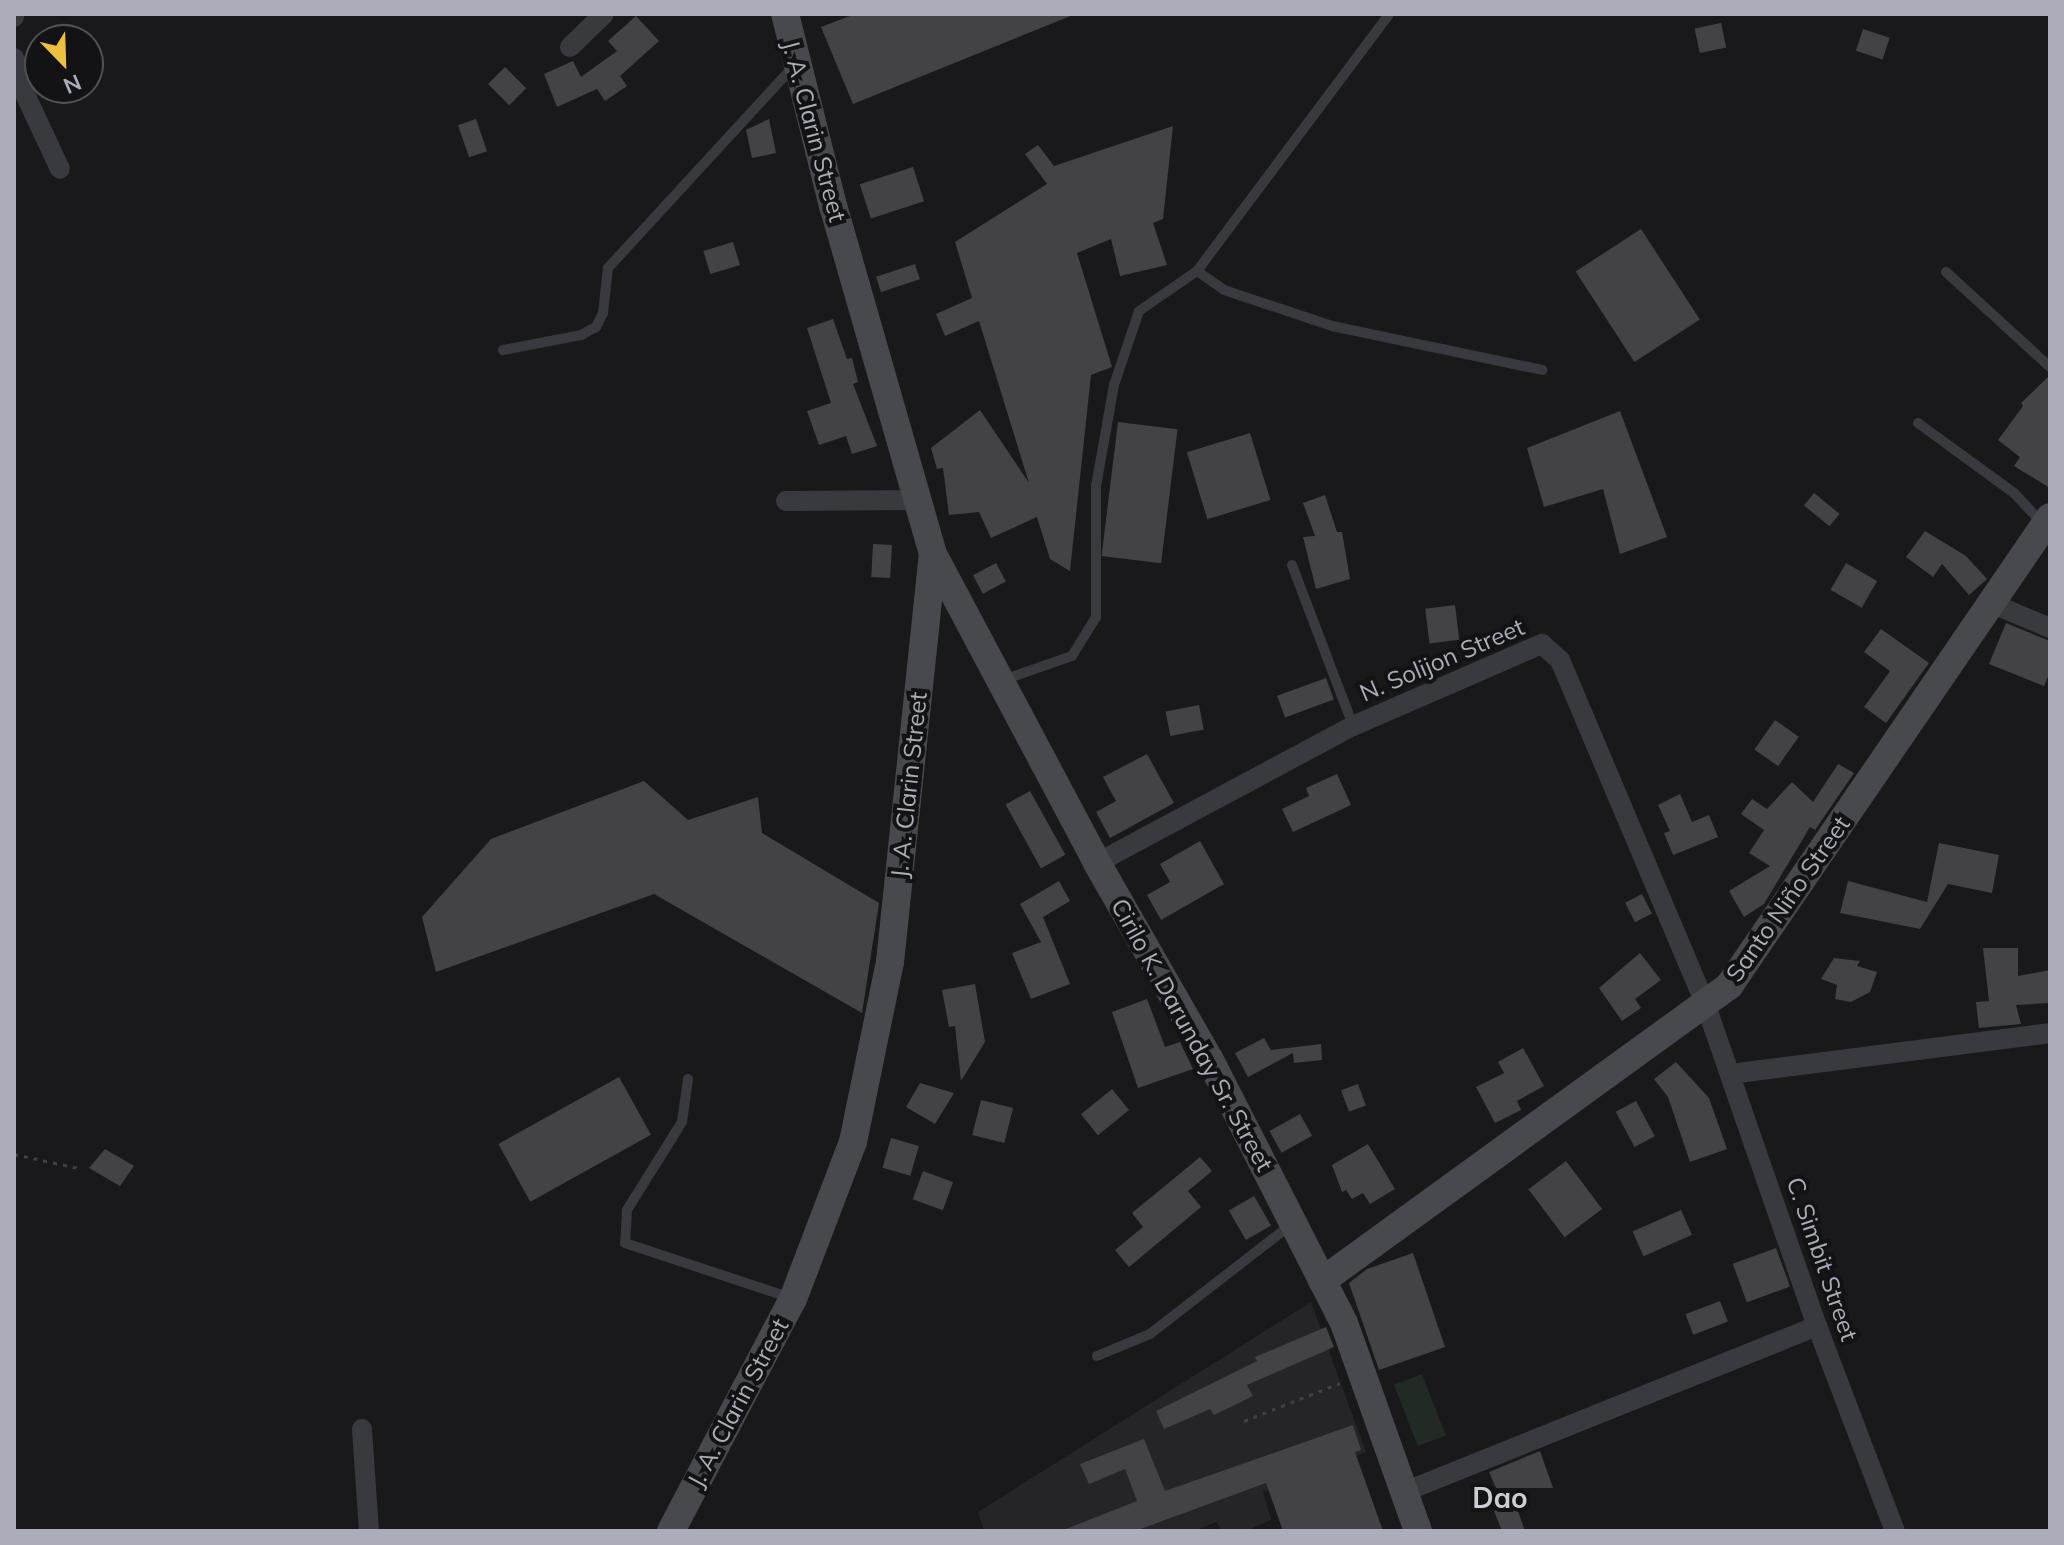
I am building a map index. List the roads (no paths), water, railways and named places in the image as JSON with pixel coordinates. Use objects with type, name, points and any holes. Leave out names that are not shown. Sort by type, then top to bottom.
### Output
[{"type":"main road","name":"J. A. Clarin Street","points":[[671,1531],[793,1299],[853,1142],[890,962],[933,554],[795,64],[788,15]]},
{"type":"main road","name":"Santo Niño Street","points":[[1322,1281],[1729,986],[1767,935],[2047,521]]},
{"type":"main road","name":"Cirilo K. Darunday Sr. Street","points":[[933,554],[1003,680],[1097,863],[1210,1060],[1322,1281],[1362,1374],[1418,1531]]},
{"type":"street","points":[[570,47],[604,14]]},
{"type":"street","points":[[14,58],[23,90],[60,169]]},
{"type":"street","points":[[786,501],[920,500]]},
{"type":"street","points":[[1991,603],[2050,628]]},
{"type":"street","name":"N. Solijon Street","points":[[1097,863],[1353,726],[1542,644],[1560,660],[1705,1003]]},
{"type":"street","name":"C. Simbit Street","points":[[1705,1003],[1817,1326],[1895,1531]]},
{"type":"street","points":[[1730,1074],[2050,1033]]},
{"type":"street","points":[[1404,1492],[1817,1326]]},
{"type":"street","points":[[362,1429],[369,1531]]},
{"type":"lane","points":[[1003,680],[1072,656],[1096,617],[1096,486],[1114,385],[1139,311],[1197,271],[1389,14]]},
{"type":"lane","points":[[503,350],[581,335],[596,327],[603,313],[608,268],[795,64]]},
{"type":"lane","points":[[1197,271],[1224,290],[1332,326],[1542,370]]},
{"type":"lane","points":[[1946,272],[2050,367]]},
{"type":"lane","points":[[1918,423],[2047,521]]},
{"type":"lane","points":[[1292,565],[1353,726]]},
{"type":"lane","points":[[688,1079],[682,1122],[627,1210],[625,1243],[793,1299]]},
{"type":"lane","points":[[1097,1356],[1150,1334],[1293,1223]]},
{"type":"district","name":"Dao","points":[[1500,1498]]}]
